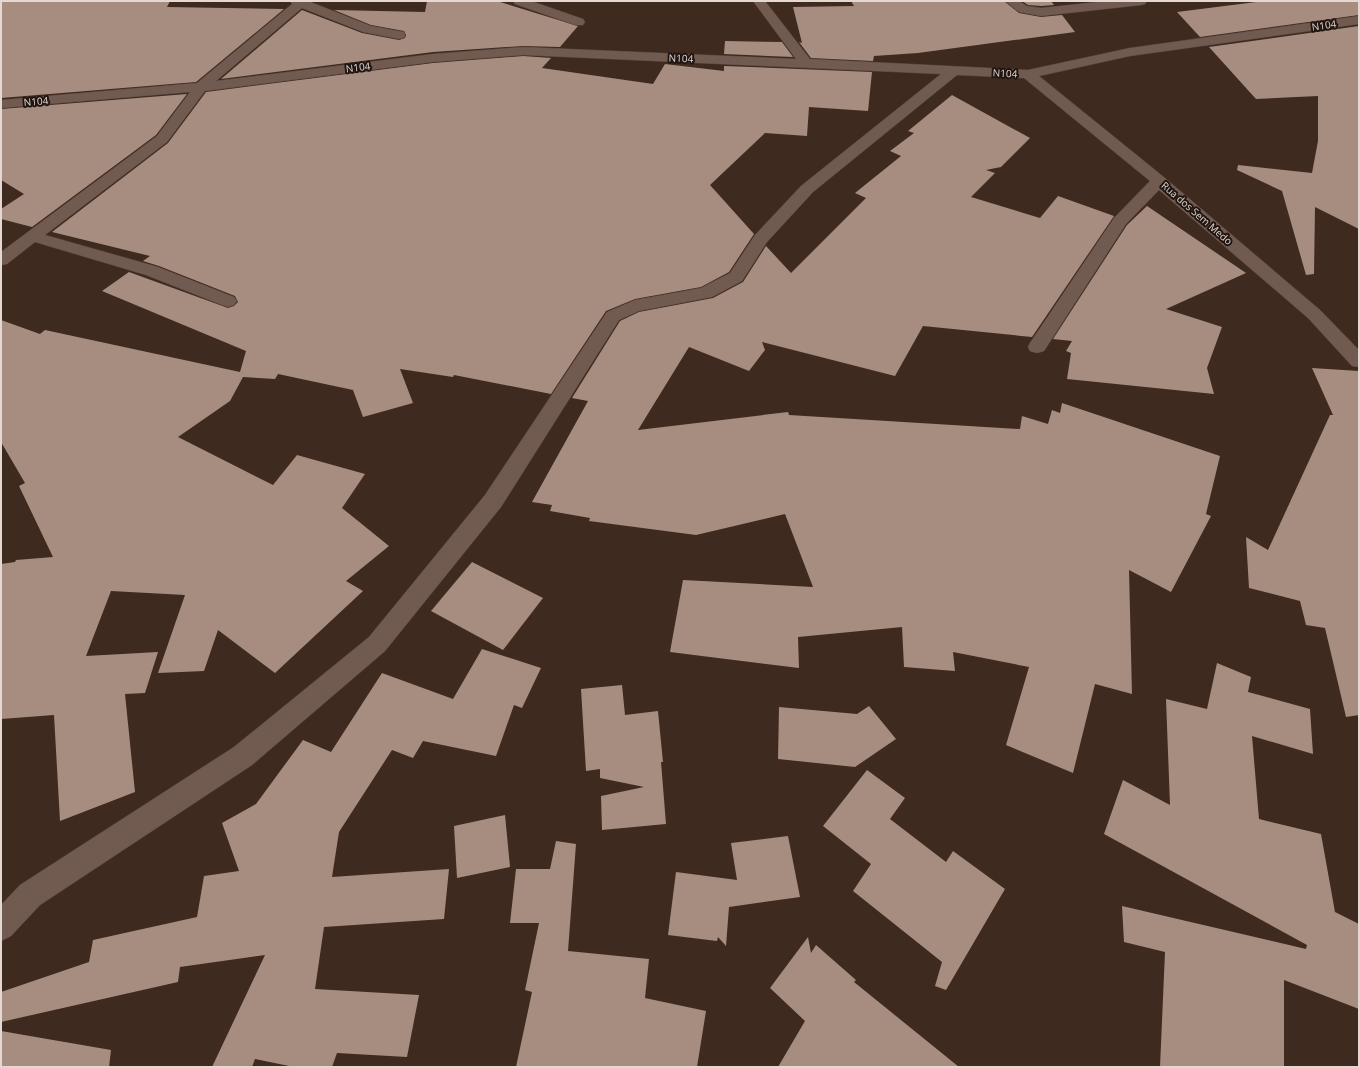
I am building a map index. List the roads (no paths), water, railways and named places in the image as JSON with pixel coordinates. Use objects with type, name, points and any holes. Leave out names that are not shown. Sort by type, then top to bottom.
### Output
[{"type":"street","points":[[1,260],[162,139],[201,87],[299,1],[368,29],[399,35]]},
{"type":"street","points":[[519,1],[579,22]]},
{"type":"street","points":[[759,1],[806,63]]},
{"type":"street","points":[[1011,1],[1023,9],[1041,12],[1141,1]]},
{"type":"street","name":"N104","points":[[1,104],[201,87],[434,58],[523,51],[1028,74],[1130,52],[1359,20]]},
{"type":"street","points":[[1,926],[30,895],[243,756],[377,644],[493,501],[613,316],[635,306],[706,293],[736,277],[761,239],[807,189],[954,70]]},
{"type":"street","name":"Rua dos Sem Medo","points":[[1028,74],[1159,181],[1314,314],[1359,361]]},
{"type":"street","points":[[1037,347],[1120,220],[1159,181]]},
{"type":"street","points":[[32,236],[152,271],[228,301]]}]
